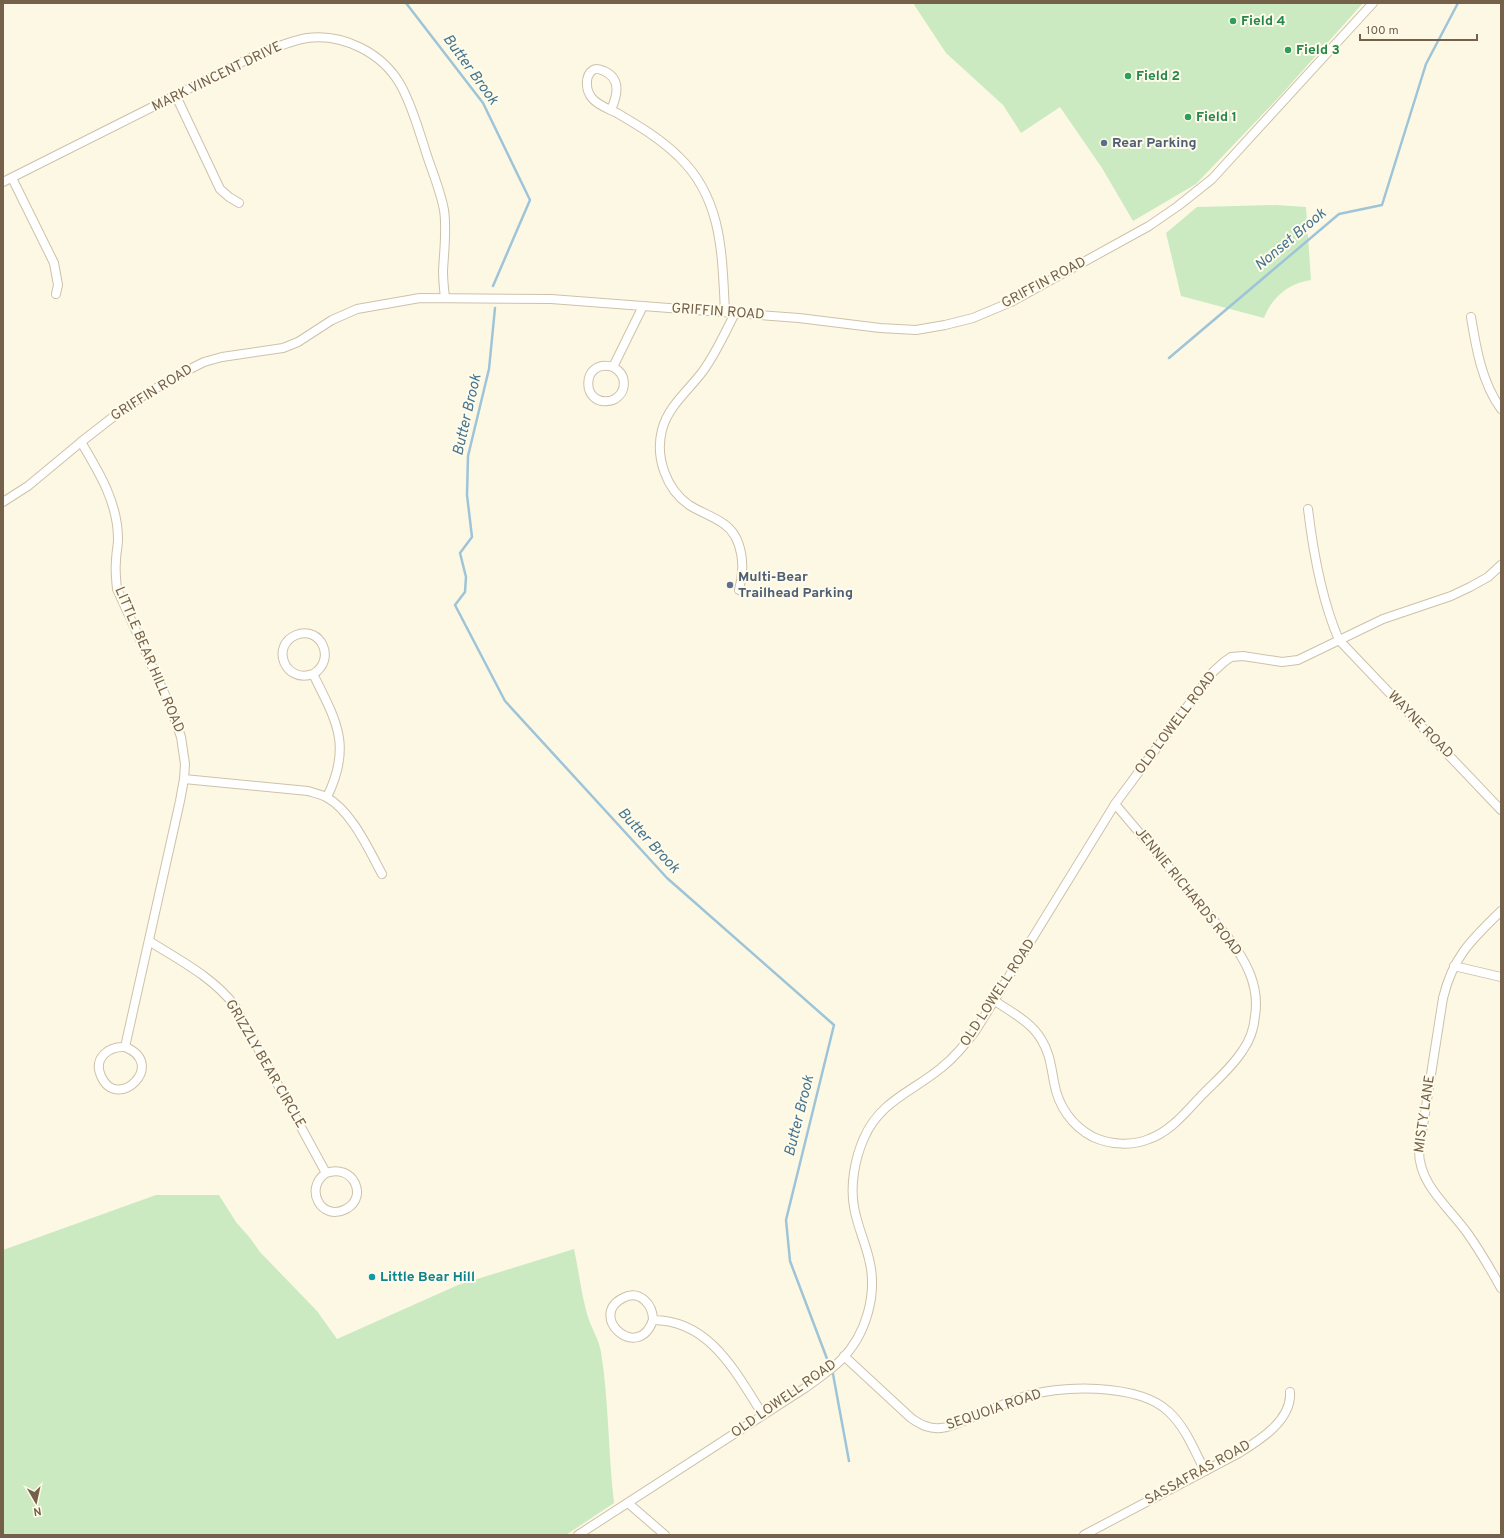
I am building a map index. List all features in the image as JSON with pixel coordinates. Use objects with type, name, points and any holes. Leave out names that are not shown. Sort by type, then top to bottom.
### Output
[{"type":"street","name":"GRIFFIN ROAD","points":[[3,502],[28,486],[81,442],[144,395],[204,362],[222,357],[283,348],[298,342],[332,320],[357,309],[411,298],[551,299],[799,318],[880,328],[916,330],[967,320],[1011,302],[1149,226],[1199,191],[1212,179],[1373,3]]},
{"type":"street","name":"MARK VINCENT DRIVE","points":[[3,182],[256,55],[295,40],[324,38],[341,40],[372,53],[393,72],[408,99],[444,210],[445,254],[443,272],[445,298]]},
{"type":"street","points":[[612,110],[617,95],[614,80],[607,72],[600,69],[594,70],[589,74],[587,84],[589,93],[595,101],[639,126],[670,149],[688,166],[704,190],[718,226],[722,256],[725,312]]},
{"type":"street","points":[[176,96],[220,189],[239,203]]},
{"type":"street","points":[[12,178],[54,263],[58,284],[56,294]]},
{"type":"street","points":[[613,367],[643,306]]},
{"type":"street","points":[[735,313],[710,361],[670,411],[662,430],[660,447],[661,463],[665,474],[678,495],[688,504],[725,525],[733,533],[742,558],[743,573],[739,590]]},
{"type":"street","points":[[1471,317],[1486,380],[1491,394],[1501,409]]},
{"type":"street","points":[[605,366],[613,367],[622,376],[624,388],[620,396],[613,400],[600,401],[591,393],[588,385],[589,377],[597,368],[605,366]]},
{"type":"street","name":"LITTLE BEAR HILL ROAD","points":[[81,442],[95,464],[108,490],[114,509],[118,539],[115,573],[117,589],[177,724],[184,751],[184,779],[125,1047]]},
{"type":"street","name":"WAYNE ROAD","points":[[1308,509],[1316,559],[1329,616],[1340,640],[1501,810]]},
{"type":"street","name":"OLD LOWELL ROAD","points":[[578,1535],[805,1388],[844,1356],[863,1330],[870,1306],[872,1282],[870,1260],[854,1207],[852,1186],[863,1138],[872,1123],[884,1108],[942,1068],[960,1052],[995,1000],[1115,804],[1213,672],[1231,658],[1243,656],[1282,662],[1298,660],[1383,619],[1451,596],[1488,577],[1501,565]]},
{"type":"street","points":[[304,634],[312,635],[322,644],[325,652],[324,661],[320,669],[313,674],[300,676],[292,672],[286,666],[283,658],[284,649],[288,641],[295,636],[304,634]]},
{"type":"street","points":[[313,674],[332,712],[340,740],[340,760],[338,772],[327,797]]},
{"type":"street","points":[[184,779],[308,791],[327,797],[338,807],[357,831],[382,874]]},
{"type":"street","name":"JENNIE RICHARDS ROAD","points":[[995,1000],[1022,1019],[1041,1038],[1051,1062],[1057,1095],[1067,1115],[1084,1131],[1094,1137],[1116,1143],[1139,1142],[1150,1139],[1170,1128],[1230,1067],[1244,1049],[1251,1033],[1256,1015],[1255,991],[1248,968],[1227,936],[1115,804]]},
{"type":"street","name":"MISTY LANE","points":[[1501,911],[1469,943],[1454,966],[1446,986],[1418,1151],[1422,1173],[1426,1180],[1467,1233],[1501,1288]]},
{"type":"street","name":"GRIZZLY BEAR CIRCLE","points":[[149,940],[206,978],[227,996],[241,1017],[326,1173]]},
{"type":"street","points":[[1454,966],[1501,977]]},
{"type":"street","points":[[118,1046],[125,1047],[132,1049],[140,1060],[141,1073],[134,1084],[121,1089],[114,1088],[108,1085],[99,1074],[100,1059],[110,1048],[118,1046]]},
{"type":"street","points":[[335,1171],[343,1172],[353,1180],[356,1188],[356,1197],[352,1204],[345,1210],[337,1212],[329,1210],[319,1202],[316,1194],[316,1186],[320,1178],[326,1173],[335,1171]]},
{"type":"street","points":[[633,1295],[646,1301],[653,1313],[653,1320],[650,1326],[641,1335],[628,1337],[616,1331],[613,1326],[611,1311],[619,1300],[626,1296],[633,1295]]},
{"type":"street","points":[[653,1320],[666,1320],[677,1323],[692,1330],[708,1341],[727,1359],[763,1415]]},
{"type":"street","name":"SEQUOIA ROAD","points":[[844,1356],[911,1418],[922,1426],[932,1428],[951,1426],[1022,1397],[1052,1390],[1095,1389],[1117,1391],[1136,1395],[1154,1401],[1168,1410],[1179,1422],[1190,1439],[1205,1471]]},
{"type":"street","name":"SASSAFRAS ROAD","points":[[1084,1535],[1239,1453],[1266,1434],[1285,1414],[1289,1405],[1290,1392]]},
{"type":"street","points":[[628,1503],[665,1535]]},
{"type":"green space","points":[[913,3],[1363,3],[1280,96],[1196,184],[1133,221],[1102,168],[1060,107],[1021,133],[1003,105],[946,53]]},
{"type":"green space","points":[[1276,205],[1306,207],[1311,280],[1296,284],[1282,292],[1267,310],[1264,318],[1181,296],[1166,233],[1197,207]]},
{"type":"green space","points":[[156,1195],[219,1195],[236,1222],[260,1252],[317,1311],[337,1339],[458,1285],[574,1249],[582,1294],[589,1320],[599,1343],[604,1371],[614,1503],[566,1535],[3,1535],[3,1250]]},
{"type":"waterway","name":"Butter Brook","points":[[406,3],[483,103],[530,200],[493,286]]},
{"type":"waterway","name":"Nonset Brook","points":[[1169,358],[1339,214],[1382,205],[1426,64],[1458,3]]},
{"type":"waterway","name":"Butter Brook","points":[[495,308],[489,369],[468,456],[467,495],[472,537],[460,553],[466,577],[465,592],[455,605],[505,701],[667,878],[834,1025],[786,1220],[790,1261],[829,1364]]},
{"type":"waterway","name":"Butter Brook","points":[[833,1374],[849,1461]]},
{"type":"place","name":"Field 4","points":[[1233,21]]},
{"type":"place","name":"Field 3","points":[[1288,50]]},
{"type":"place","name":"Field 2","points":[[1128,76]]},
{"type":"place","name":"Field 1","points":[[1188,117]]},
{"type":"place","name":"Rear Parking","points":[[1104,143]]},
{"type":"place","name":"Multi-Bear Trailhead Parking","points":[[730,585]]},
{"type":"place","name":"Little Bear Hill","points":[[372,1277]]}]
